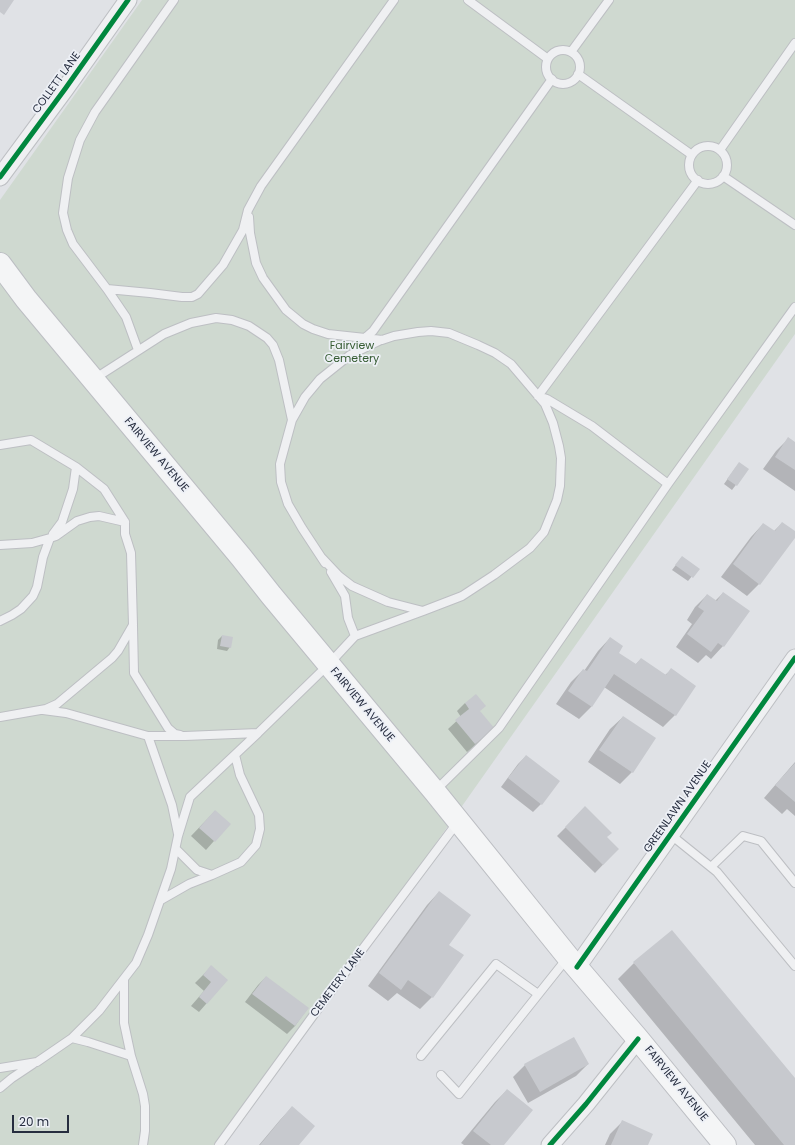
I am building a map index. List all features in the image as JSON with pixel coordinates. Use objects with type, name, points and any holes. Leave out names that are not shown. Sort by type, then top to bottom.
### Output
[{"type":"main road","name":"FAIRVIEW AVENUE","points":[[0,264],[26,299],[435,792],[573,962],[726,1145]]},
{"type":"street","name":"COLLETT LANE","points":[[0,177],[128,0]]},
{"type":"street","name":"GREENLAWN AVENUE","points":[[573,962],[671,835],[795,658]]},
{"type":"street","points":[[550,1145],[586,1104],[638,1039]]},
{"type":"lane","points":[[138,350],[126,317],[107,289],[77,251],[67,230],[63,213],[68,178],[80,140],[96,112],[174,0]]},
{"type":"lane","points":[[107,289],[182,297],[195,297],[202,291],[217,274],[229,256],[242,230],[248,210],[261,186],[394,0]]},
{"type":"lane","points":[[468,0],[548,59]]},
{"type":"lane","points":[[571,52],[609,0]]},
{"type":"lane","points":[[720,150],[795,43]]},
{"type":"lane","points":[[563,50],[571,52],[576,56],[579,62],[580,68],[578,74],[574,80],[564,84],[557,83],[552,80],[546,70],[548,59],[556,51],[563,50]]},
{"type":"lane","points":[[578,74],[692,155]]},
{"type":"lane","points":[[366,338],[373,331],[552,80]]},
{"type":"lane","points":[[705,146],[720,150],[725,156],[727,163],[723,176],[713,183],[705,183],[698,180],[690,169],[692,155],[698,149],[705,146]]},
{"type":"lane","points":[[723,176],[795,225]]},
{"type":"lane","points":[[538,396],[698,180]]},
{"type":"lane","points":[[248,210],[250,233],[256,263],[262,278],[286,310],[313,330],[328,334],[382,340]]},
{"type":"lane","points":[[435,792],[499,728],[668,484],[795,307]]},
{"type":"lane","points":[[93,379],[164,334],[191,323],[223,318],[245,325],[267,338],[276,352],[292,420]]},
{"type":"lane","points":[[0,1088],[21,1071],[72,1038],[99,1011],[136,964],[161,900],[171,869],[178,836],[190,797],[258,733],[355,636],[462,596],[494,575],[530,548],[544,532],[557,500],[560,486],[561,458],[553,423],[545,404],[511,364],[495,353],[458,336],[440,332],[418,332],[394,336],[350,355],[320,379],[305,397],[292,420],[280,464],[281,482],[288,504],[345,596],[348,618],[355,636]]},
{"type":"lane","points":[[538,396],[547,399],[592,426],[668,484]]},
{"type":"lane","points":[[0,445],[31,440],[76,468],[104,489],[125,522],[125,534],[131,553],[134,673],[168,728],[175,734],[185,736]]},
{"type":"lane","points":[[0,621],[21,609],[33,596],[37,587],[42,557],[50,538],[62,522],[73,489],[76,468]]},
{"type":"lane","points":[[0,545],[32,543],[50,538],[56,536],[77,521],[90,517],[99,516],[125,522]]},
{"type":"lane","points":[[322,558],[339,576],[352,586],[388,602],[423,611]]},
{"type":"lane","points":[[0,717],[43,710],[58,704],[112,658],[118,651],[133,625]]},
{"type":"lane","points":[[43,710],[66,713],[148,736],[258,733]]},
{"type":"lane","points":[[148,736],[172,805],[178,836]]},
{"type":"lane","points":[[161,900],[189,884],[241,862],[256,845],[260,816],[240,775],[235,755]]},
{"type":"lane","name":"CEMETERY LANE","points":[[219,1145],[458,822]]},
{"type":"lane","points":[[671,835],[717,872],[795,966]]},
{"type":"lane","points":[[711,867],[743,836],[761,841],[795,883]]},
{"type":"lane","points":[[176,849],[197,870],[212,875]]},
{"type":"lane","points":[[441,1075],[459,1094],[538,994],[573,962]]},
{"type":"lane","points":[[421,1056],[496,964],[538,994]]},
{"type":"lane","points":[[124,979],[124,1023],[131,1056],[143,1094],[145,1106],[144,1145]]},
{"type":"lane","points":[[72,1038],[131,1056]]},
{"type":"lane","points":[[0,1068],[37,1062]]},
{"type":"green space","name":"Fairview Cemetery","points":[[142,0],[795,0],[795,334],[223,1145],[0,1145],[0,200]]},
{"type":"building","points":[[0,0],[14,0],[4,15],[0,12]]},
{"type":"building","points":[[788,437],[795,442],[795,470],[775,457]]},
{"type":"building","points":[[739,462],[749,469],[737,486],[727,479]]},
{"type":"building","points":[[782,522],[795,531],[795,538],[760,585],[733,564],[763,523],[775,531]]},
{"type":"building","points":[[682,556],[700,569],[693,578],[675,565]]},
{"type":"building","points":[[723,592],[750,611],[724,647],[718,643],[711,652],[687,634],[704,611],[698,607],[707,594],[717,601]]},
{"type":"building","points":[[222,635],[233,637],[231,648],[220,646]]},
{"type":"building","points":[[610,637],[623,646],[619,653],[636,664],[641,658],[666,675],[671,668],[696,686],[676,716],[614,674],[592,707],[568,691],[583,669],[587,671]]},
{"type":"building","points":[[476,694],[486,706],[480,711],[495,729],[475,744],[455,720],[469,709],[465,703]]},
{"type":"building","points":[[623,716],[656,738],[633,773],[599,750]]},
{"type":"building","points":[[526,755],[560,781],[542,805],[508,778]]},
{"type":"building","points":[[795,763],[795,802],[775,785]]},
{"type":"building","points":[[585,806],[612,833],[607,837],[619,849],[603,865],[565,827]]},
{"type":"building","points":[[215,810],[231,824],[215,842],[199,828]]},
{"type":"building","points":[[439,891],[471,915],[449,945],[464,955],[433,998],[408,980],[401,990],[379,973]]},
{"type":"building","points":[[672,930],[795,1078],[795,1145],[784,1145],[633,962]]},
{"type":"building","points":[[211,965],[228,980],[207,1004],[199,997],[211,982],[203,975]]},
{"type":"building","points":[[266,976],[309,1008],[295,1026],[252,994]]},
{"type":"building","points":[[574,1037],[589,1064],[540,1092],[524,1064]]},
{"type":"building","points":[[507,1089],[533,1110],[504,1145],[491,1145],[473,1131]]},
{"type":"building","points":[[292,1106],[315,1126],[299,1145],[260,1145]]},
{"type":"building","points":[[622,1120],[653,1134],[648,1145],[611,1145]]},
{"type":"cycle path","points":[[0,177],[128,0]]},
{"type":"cycle path","points":[[577,967],[795,658]]},
{"type":"cycle path","points":[[550,1145],[586,1104],[638,1039]]}]
